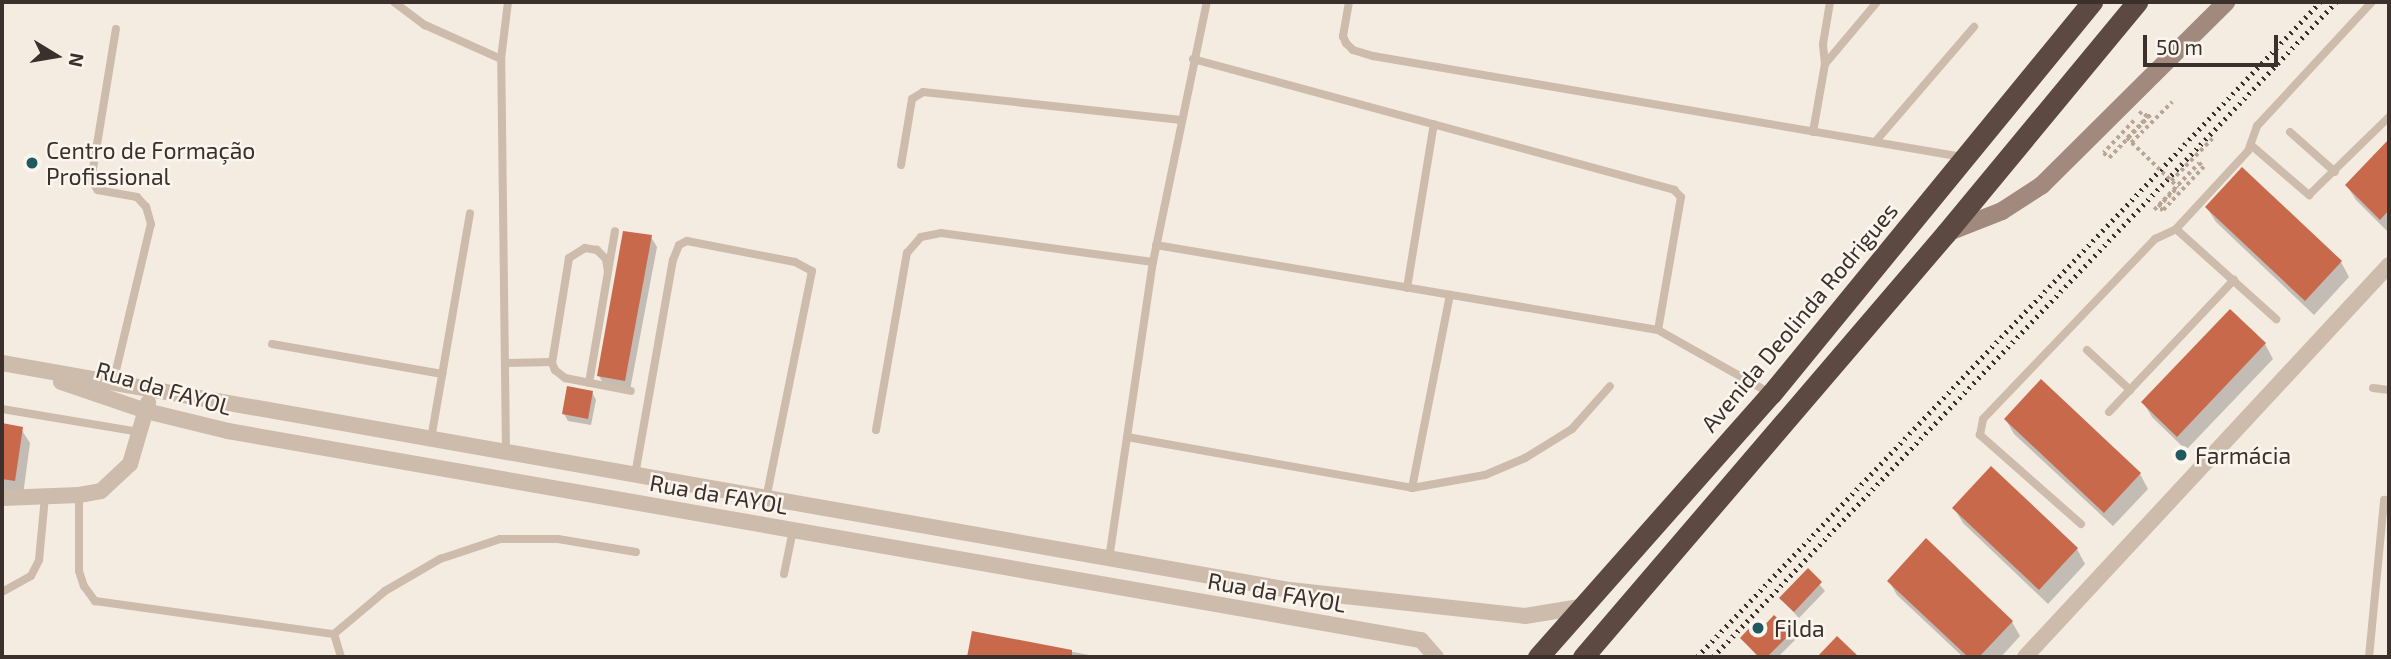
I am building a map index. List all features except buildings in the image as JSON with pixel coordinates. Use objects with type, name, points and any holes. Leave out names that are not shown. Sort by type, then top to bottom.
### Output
[{"type":"highway","name":"Avenida Deolinda Rodrigues","points":[[1538,657],[1586,606],[1771,394],[2092,2]]},
{"type":"highway","points":[[1583,657],[1946,233],[2137,2]]},
{"type":"main road","points":[[1946,233],[2002,211],[2042,185],[2226,2]]},
{"type":"street","points":[[2025,657],[2389,265]]},
{"type":"street","name":"Rua da FAYOL","points":[[8,364],[1290,590],[1525,616],[1586,606]]},
{"type":"street","name":"Rua da FAYOL","points":[[8,364],[146,411],[228,431],[1421,640],[1436,657]]},
{"type":"street","points":[[2,498],[79,495],[102,491],[130,464],[151,390]]},
{"type":"lane","points":[[394,2],[425,25],[501,60]]},
{"type":"lane","points":[[506,452],[501,60],[508,2]]},
{"type":"lane","points":[[1109,559],[1153,262],[1193,59],[1207,2]]},
{"type":"lane","points":[[1349,2],[1343,36],[1353,50],[1965,158]]},
{"type":"lane","points":[[1813,132],[1825,64],[1823,44],[1830,2]]},
{"type":"lane","points":[[1825,64],[1877,2]]},
{"type":"lane","points":[[2081,524],[1980,435],[1983,419],[2155,239],[2176,229],[2251,145],[2257,126],[2372,2]]},
{"type":"lane","points":[[1875,142],[1974,27]]},
{"type":"lane","points":[[113,383],[152,224],[146,207],[137,197],[98,190],[91,181],[116,29]]},
{"type":"lane","points":[[1193,59],[1668,188],[1678,193],[1681,197],[1658,330]]},
{"type":"lane","points":[[901,165],[912,99],[923,92],[981,96],[1181,120]]},
{"type":"lane","points":[[2251,145],[2309,195],[2389,117]]},
{"type":"lane","points":[[1407,288],[1434,124]]},
{"type":"lane","points":[[2290,132],[2335,172]]},
{"type":"lane","points":[[431,439],[470,213]]},
{"type":"lane","points":[[2176,229],[2276,319]]},
{"type":"lane","points":[[589,383],[615,231]]},
{"type":"lane","points":[[876,430],[907,253],[922,237],[940,233],[1153,262]]},
{"type":"lane","points":[[635,475],[673,260],[679,245],[687,241],[795,262],[812,271],[766,499]]},
{"type":"lane","points":[[1156,245],[1658,330],[1771,394]]},
{"type":"lane","points":[[608,272],[606,259],[597,250],[579,249],[569,258],[552,362],[559,375],[631,391]]},
{"type":"lane","points":[[2109,412],[2234,280]]},
{"type":"lane","points":[[1412,488],[1450,295]]},
{"type":"lane","points":[[272,344],[442,374]]},
{"type":"lane","points":[[2087,350],[2130,390]]},
{"type":"lane","points":[[505,363],[552,362]]},
{"type":"lane","points":[[1127,437],[1412,488],[1485,475],[1525,458],[1572,429],[1611,386]]},
{"type":"lane","points":[[2373,388],[2389,390]]},
{"type":"lane","points":[[2,409],[141,432]]},
{"type":"lane","points":[[79,495],[79,571],[84,586],[95,601],[334,634],[385,591],[440,559],[500,538],[558,539],[636,552]]},
{"type":"lane","points":[[2,592],[31,576],[39,560],[45,497]]},
{"type":"lane","points":[[2369,657],[2384,500]]},
{"type":"lane","points":[[784,574],[793,530]]},
{"type":"lane","points":[[334,634],[341,657]]},
{"type":"path","points":[[2131,143],[2172,102]]},
{"type":"path","points":[[2152,113],[2109,158],[2104,153],[2142,112],[2147,117],[2127,138],[2131,143],[2171,181],[2178,187],[2158,206],[2163,211],[2204,167],[2199,163],[2154,210]]},
{"type":"path","points":[[2171,181],[2212,139]]},
{"type":"railway","points":[[1697,657],[2320,2]]},
{"type":"railway","points":[[1713,657],[2336,2]]},
{"type":"place","name":"Centro de Formação Profissional","points":[[32,163]]},
{"type":"place","name":"Farmácia","points":[[2181,455]]},
{"type":"place","name":"Filda","points":[[1758,628]]}]
